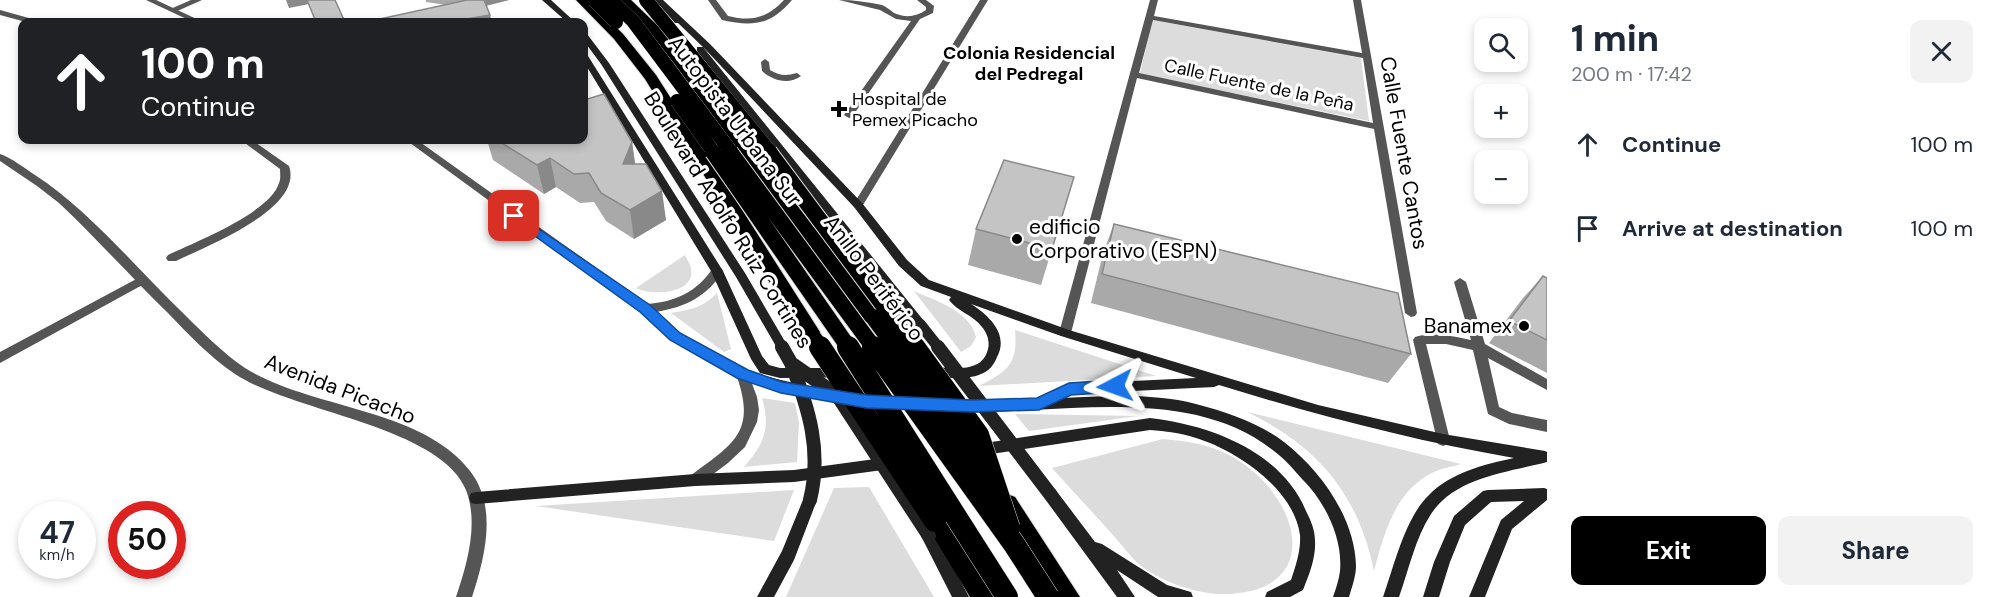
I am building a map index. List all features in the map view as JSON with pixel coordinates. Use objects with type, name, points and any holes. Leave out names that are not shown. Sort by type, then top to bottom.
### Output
[{"type":"highway","points":[[582,0],[597,12],[632,53],[679,120],[932,528],[984,597]]},
{"type":"highway","name":"Autopista Urbana Sur","points":[[594,0],[625,31],[759,216],[826,313],[1007,597]]},
{"type":"highway","name":"Autopista Urbana Sur","points":[[610,0],[633,21],[793,236],[1014,544],[1048,597]]},
{"type":"highway","name":"Anillo Periférico","points":[[624,0],[653,28],[681,63],[873,317],[1007,504],[1068,597]]},
{"type":"highway","points":[[646,0],[703,67],[818,214],[978,435],[1014,544]]},
{"type":"main road","points":[[545,0],[558,18]]},
{"type":"main road","points":[[545,0],[566,18]]},
{"type":"main road","points":[[588,63],[717,271],[757,359],[765,369],[780,373],[973,372],[985,366],[993,354],[996,338],[987,323],[966,306],[925,283],[903,263],[858,205],[707,46],[659,0]]},
{"type":"main road","points":[[673,14],[920,324],[1090,544],[1127,597]]},
{"type":"main road","name":"Boulevard Adolfo Ruiz Cortines","points":[[588,41],[605,63],[717,238],[791,363],[837,395],[932,528],[962,597]]},
{"type":"main road","points":[[925,283],[1065,333],[1318,410],[1443,440],[1546,457]]},
{"type":"main road","points":[[765,597],[788,555],[816,479],[816,438],[810,410],[791,363]]},
{"type":"main road","points":[[742,374],[781,387],[866,402],[971,406],[1127,401],[1179,404],[1240,423],[1274,442],[1305,469],[1329,499],[1341,532],[1348,566],[1341,597]]},
{"type":"main road","points":[[1039,404],[1069,389],[1224,382]]},
{"type":"main road","points":[[476,498],[695,480],[794,476],[1149,424],[1188,430],[1232,446],[1266,470],[1290,496],[1306,528],[1307,558],[1297,585],[1273,597]]},
{"type":"main road","points":[[1391,597],[1418,526],[1434,499],[1469,478],[1506,465],[1546,457]]},
{"type":"main road","points":[[1431,597],[1459,521],[1488,496],[1546,493]]},
{"type":"main road","points":[[1477,597],[1506,525],[1546,493]]},
{"type":"main road","points":[[1090,544],[1164,592],[1185,597]]},
{"type":"street","points":[[150,0],[190,18]]},
{"type":"street","points":[[172,10],[198,0]]},
{"type":"street","points":[[712,0],[725,18],[740,22],[764,21],[788,0]]},
{"type":"street","points":[[843,0],[883,8],[896,17],[917,18]]},
{"type":"street","points":[[849,115],[917,18],[930,11],[930,6],[921,0]]},
{"type":"street","points":[[858,205],[984,0]]},
{"type":"street","points":[[1065,333],[1154,0]]},
{"type":"street","name":"Calle Fuente Cantos","points":[[1357,0],[1411,313]]},
{"type":"street","points":[[0,12],[20,18]]},
{"type":"street","points":[[1148,17],[1366,56]]},
{"type":"street","points":[[765,62],[766,71],[775,78],[789,79],[797,76]]},
{"type":"street","name":"Calle Fuente de la Peña","points":[[1134,75],[1378,127]]},
{"type":"street","points":[[172,258],[259,213],[284,188],[287,174],[285,168],[252,144]]},
{"type":"street","points":[[417,144],[645,309],[675,337],[742,374],[752,408],[750,427],[739,446],[695,480]]},
{"type":"street","name":"Avenida Picacho","points":[[0,157],[62,199],[215,352],[263,384],[391,428],[441,451],[466,476],[476,498],[479,528],[471,579],[464,597]]},
{"type":"street","points":[[645,309],[673,305],[686,300],[706,287],[717,271]]},
{"type":"street","points":[[0,358],[142,280]]},
{"type":"street","points":[[1460,282],[1479,347],[1493,410],[1509,418],[1547,426]]},
{"type":"street","points":[[1443,440],[1419,340],[1446,339],[1479,347],[1547,385]]},
{"type":"shaded area","points":[[1152,20],[1361,58],[1369,121],[1140,74]]},
{"type":"shaded area","points":[[685,255],[691,268],[691,277],[687,284],[671,291],[661,292],[643,291],[636,288]]},
{"type":"shaded area","points":[[914,291],[942,303],[967,320],[976,337],[971,346],[961,352]]},
{"type":"shaded area","points":[[717,293],[731,349],[724,352],[671,313],[696,307],[707,302]]},
{"type":"shaded area","points":[[1015,330],[1156,376],[979,386],[1004,371],[1013,359],[1016,342]]},
{"type":"shaded area","points":[[762,398],[795,403],[799,422],[797,462],[744,467],[757,451],[764,435],[766,418]]},
{"type":"shaded area","points":[[1247,412],[1461,464],[1440,469],[1421,480],[1401,501],[1387,528],[1374,571],[1367,543],[1357,518],[1346,496],[1331,475],[1295,440]]},
{"type":"shaded area","points":[[1015,414],[1138,416],[1029,431]]},
{"type":"shaded area","points":[[1163,439],[1194,443],[1223,452],[1241,462],[1263,481],[1279,502],[1289,524],[1292,546],[1287,565],[1274,581],[1251,591],[1217,594],[1167,581],[1141,566],[1052,468]]},
{"type":"shaded area","points":[[869,487],[934,597],[786,597],[834,488]]},
{"type":"shaded area","points":[[794,490],[774,541],[536,506]]},
{"type":"building","points":[[307,0],[335,0],[343,18],[314,18]]},
{"type":"building","points":[[467,0],[484,0],[490,15],[473,18],[384,18]]},
{"type":"building","points":[[604,94],[632,142],[623,164],[646,164],[662,191],[630,210],[601,193],[589,173],[574,174],[550,158],[537,165],[503,144],[588,144],[588,99]]},
{"type":"building","points":[[1004,160],[1074,177],[1052,249],[976,229]]},
{"type":"building","points":[[1114,224],[1398,293],[1411,354],[1102,274]]},
{"type":"building","points":[[1543,276],[1547,278],[1547,340],[1509,321]]},
{"type":"place","name":"Hospital de Pemex Picacho","points":[[839,109]]},
{"type":"place","name":"edificio Corporativo (ESPN)","points":[[1017,239]]},
{"type":"place","name":"Banamex","points":[[1524,326]]},
{"type":"district","name":"Colonia Residencial del Pedregal","points":[[1029,63]]},
{"type":"route","points":[[514,216],[645,309],[675,337],[742,374],[781,387],[866,402],[971,406],[1039,404],[1069,389],[1115,386]]}]
